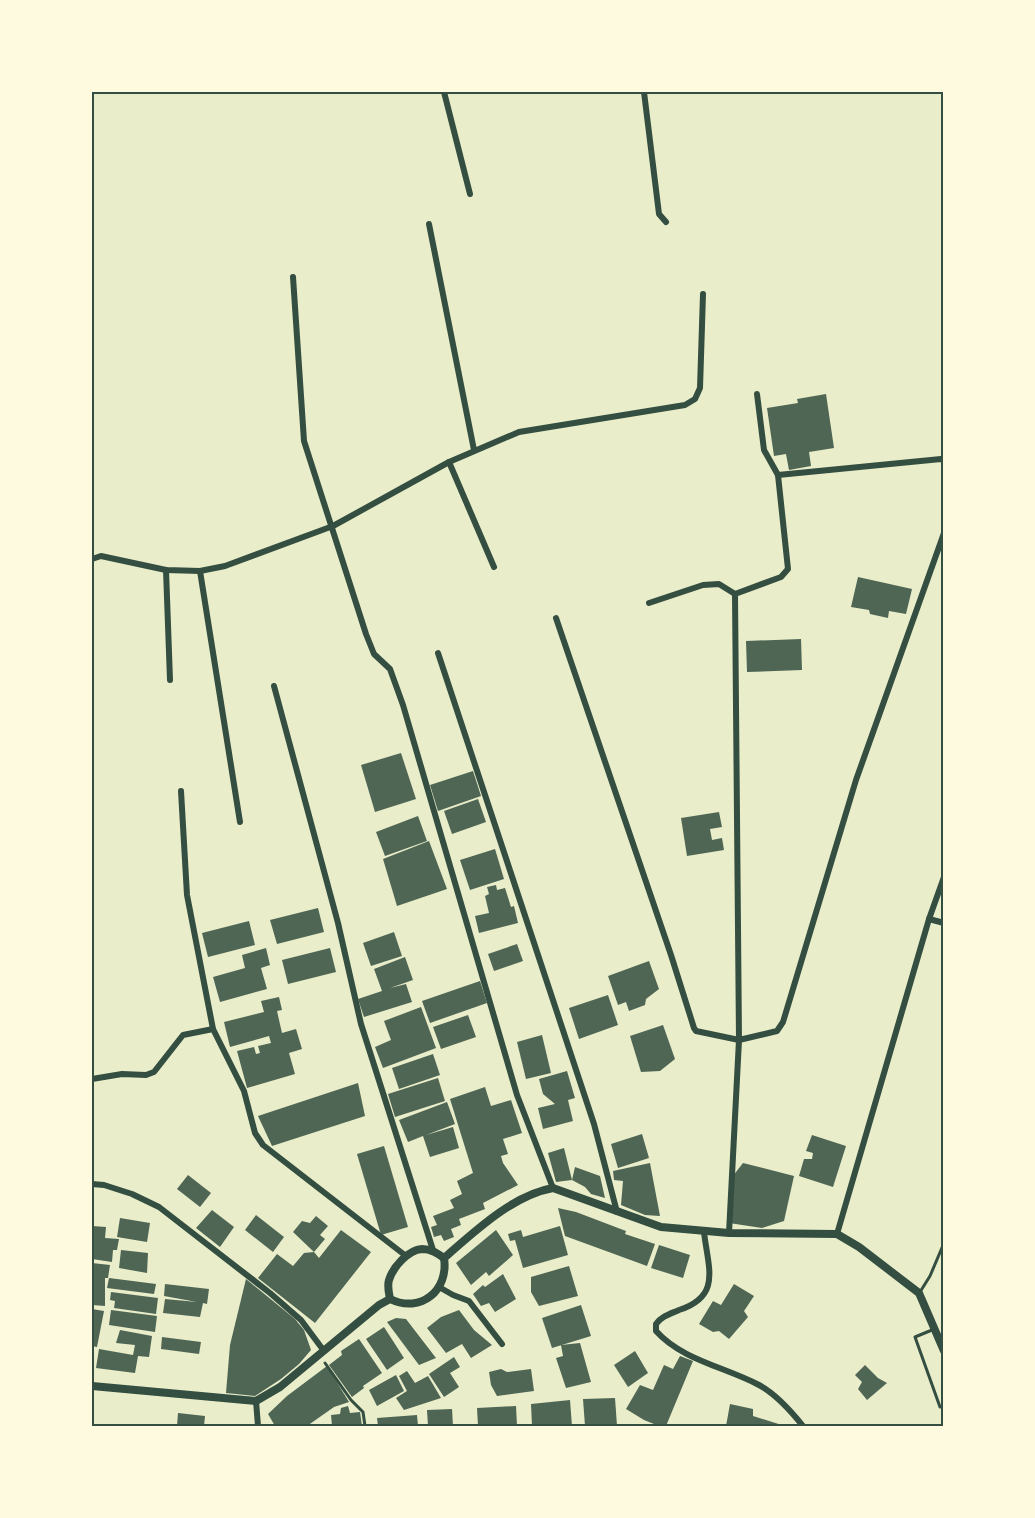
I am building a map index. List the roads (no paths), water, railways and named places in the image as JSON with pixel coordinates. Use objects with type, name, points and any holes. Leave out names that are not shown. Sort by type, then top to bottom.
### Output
[{"type":"street","points":[[444,92],[470,194]]},
{"type":"street","points":[[644,92],[659,214],[666,222]]},
{"type":"street","points":[[429,224],[474,450]]},
{"type":"street","points":[[292,277],[304,441],[366,634],[374,654],[390,669],[404,705],[517,1095],[554,1188]]},
{"type":"street","points":[[92,559],[101,556],[166,570],[200,572],[225,566],[333,526],[449,462],[519,432],[678,407],[695,399],[700,388],[703,294]]},
{"type":"street","points":[[735,594],[781,577],[788,568],[778,476],[765,450],[757,394]]},
{"type":"street","points":[[778,476],[941,459],[944,461]]},
{"type":"street","points":[[449,462],[494,567]]},
{"type":"street","points":[[556,618],[694,1028],[696,1031],[739,1040],[777,1031],[783,1022],[856,780],[944,533]]},
{"type":"street","points":[[166,570],[170,680]]},
{"type":"street","points":[[200,572],[240,822]]},
{"type":"street","points":[[649,603],[703,585],[719,584],[735,594]]},
{"type":"street","points":[[729,1233],[739,1040],[735,594]]},
{"type":"street","points":[[438,653],[594,1124],[617,1212]]},
{"type":"street","points":[[274,686],[338,922],[361,1024],[433,1251]]},
{"type":"street","points":[[181,791],[187,895],[213,1029],[244,1091],[255,1133],[263,1145],[406,1256]]},
{"type":"street","points":[[837,1234],[929,919],[944,876]]},
{"type":"street","points":[[929,919],[944,923]]},
{"type":"street","points":[[92,1079],[122,1074],[146,1075],[154,1072],[183,1035],[213,1029]]},
{"type":"street","points":[[92,1184],[104,1185],[132,1194],[159,1207],[302,1320],[321,1352]]},
{"type":"street","points":[[444,1258],[512,1204],[537,1191],[554,1188],[660,1227],[729,1233],[837,1234],[859,1247],[919,1293],[944,1351]]},
{"type":"street","points":[[704,1232],[709,1280],[705,1294],[694,1305],[663,1316],[656,1324],[656,1331],[673,1347],[761,1386],[792,1411],[802,1426]]},
{"type":"street","points":[[420,1249],[433,1251],[444,1258],[446,1270],[439,1287],[433,1294],[423,1301],[400,1304],[390,1299],[388,1281],[395,1267],[406,1256],[420,1249]]},
{"type":"street","points":[[439,1287],[469,1301],[502,1344]]},
{"type":"street","points":[[92,1386],[256,1401],[272,1393],[379,1305],[390,1299]]},
{"type":"street","points":[[256,1401],[258,1426]]},
{"type":"lane","points":[[919,1293],[930,1276],[944,1243]]},
{"type":"lane","points":[[934,1329],[915,1337],[940,1407],[944,1406]]}]
